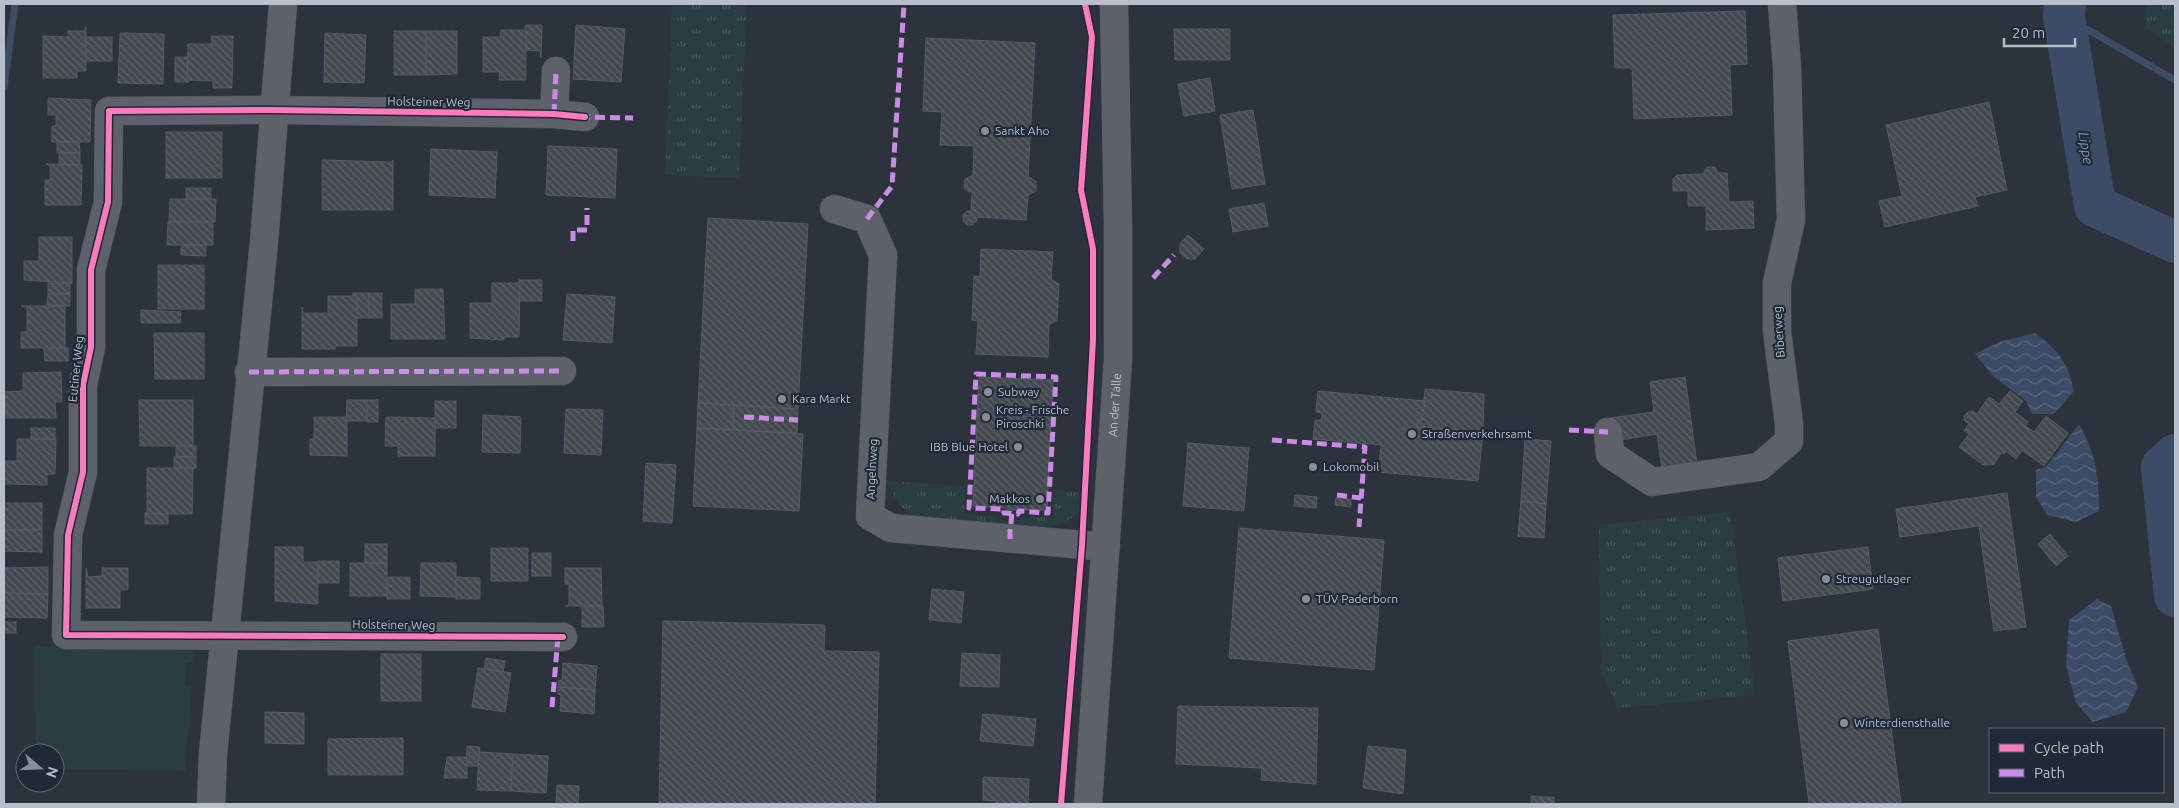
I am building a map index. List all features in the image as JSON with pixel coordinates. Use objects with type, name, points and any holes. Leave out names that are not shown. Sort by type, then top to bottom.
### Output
[{"type":"street","points":[[211,804],[213,754],[249,372],[264,242],[273,110],[283,4]]},
{"type":"street","name":"An der Talle","points":[[1088,804],[1118,360],[1118,226],[1114,4]]},
{"type":"street","name":"Biberweg","points":[[1608,432],[1610,454],[1652,482],[1760,467],[1789,441],[1789,424],[1777,331],[1777,283],[1791,220],[1787,67],[1782,4]]},
{"type":"street","points":[[554,114],[556,71]]},
{"type":"street","name":"Holsteiner Weg","points":[[273,110],[554,114],[585,117]]},
{"type":"street","name":"Eutiner Weg","points":[[225,634],[66,635],[68,535],[83,472],[83,385],[91,347],[91,270],[108,202],[110,111],[273,110]]},
{"type":"street","name":"Angelnweg","points":[[834,208],[867,218],[882,255],[870,516],[891,528],[1106,547]]},
{"type":"street","points":[[249,372],[562,370]]},
{"type":"street","name":"Holsteiner Weg","points":[[225,634],[564,638]]},
{"type":"green space","points":[[672,4],[747,4],[739,178],[665,175]]},
{"type":"green space","points":[[2147,4],[2175,4],[2175,47],[2145,28]]},
{"type":"green space","points":[[886,481],[965,486],[964,514],[996,516],[996,520],[1006,521],[1005,528],[916,520],[898,503]]},
{"type":"green space","points":[[1055,491],[1081,492],[1081,510],[1066,521],[1058,524],[1013,528],[1013,522],[1021,521],[1021,517],[1053,517]]},
{"type":"green space","points":[[1730,512],[1755,695],[1618,708],[1601,672],[1599,525]]},
{"type":"green space","points":[[195,644],[194,663],[187,663],[185,685],[192,686],[185,771],[65,769],[65,743],[36,743],[34,646]]},
{"type":"water","points":[[2035,333],[2051,346],[2061,358],[2065,364],[2074,391],[2054,414],[2032,414],[2026,401],[1993,376],[1975,354],[1999,342]]},
{"type":"water","points":[[2079,424],[2093,456],[2098,487],[2099,511],[2076,522],[2047,515],[2036,497],[2036,470],[2046,467]]},
{"type":"water","points":[[2097,599],[2111,606],[2126,659],[2138,687],[2126,712],[2093,722],[2076,703],[2066,666],[2069,620]]},
{"type":"building","points":[[1745,11],[1747,64],[1730,65],[1732,115],[1634,119],[1632,68],[1615,68],[1613,15]]},
{"type":"building","points":[[525,25],[542,25],[541,58],[540,51],[526,50]]},
{"type":"building","points":[[576,25],[625,29],[621,82],[573,79]]},
{"type":"building","points":[[85,27],[86,71],[77,71],[77,78],[43,78],[43,36],[68,37],[68,31],[85,31]]},
{"type":"building","points":[[1174,29],[1230,29],[1230,60],[1175,60]]},
{"type":"building","points":[[501,30],[526,30],[526,80],[499,80],[500,72],[483,72],[483,37],[500,37]]},
{"type":"building","points":[[394,31],[426,31],[426,75],[394,75]]},
{"type":"building","points":[[426,31],[457,31],[457,74],[426,75]]},
{"type":"building","points":[[120,33],[164,34],[163,84],[118,83]]},
{"type":"building","points":[[325,33],[366,35],[364,83],[324,82]]},
{"type":"building","points":[[211,36],[233,36],[232,88],[213,88],[213,81],[187,80],[188,44],[212,44]]},
{"type":"building","points":[[86,37],[112,37],[112,61],[86,61]]},
{"type":"building","name":"Sankt Aho","points":[[926,38],[1035,43],[1028,178],[1036,182],[1036,191],[1028,195],[1026,220],[977,217],[977,221],[972,225],[967,225],[963,221],[963,215],[967,211],[971,211],[972,192],[964,188],[965,179],[973,175],[974,146],[940,145],[942,112],[923,111]]},
{"type":"building","points":[[175,57],[188,57],[187,80],[189,82],[175,82]]},
{"type":"building","points":[[1210,78],[1215,111],[1184,116],[1178,84]]},
{"type":"building","points":[[48,98],[91,100],[90,142],[52,142],[52,126],[56,126],[56,115],[48,115]]},
{"type":"building","points":[[1989,102],[2007,190],[1975,197],[1978,206],[1885,227],[1879,201],[1902,196],[1886,125]]},
{"type":"building","points":[[1253,110],[1265,184],[1232,189],[1220,115]]},
{"type":"building","points":[[166,132],[222,132],[222,178],[166,178]]},
{"type":"building","points":[[57,142],[79,142],[80,153],[57,153]]},
{"type":"building","points":[[548,146],[617,149],[615,198],[546,195]]},
{"type":"building","points":[[431,149],[497,152],[495,198],[429,195]]},
{"type":"building","points":[[59,153],[80,153],[80,165],[59,164]]},
{"type":"building","points":[[322,160],[391,162],[393,160],[393,210],[322,210]]},
{"type":"building","points":[[46,164],[82,165],[81,205],[45,205],[45,180],[50,180],[50,166]]},
{"type":"building","points":[[1707,167],[1715,167],[1718,173],[1727,173],[1729,202],[1753,201],[1754,228],[1706,230],[1706,206],[1688,206],[1688,191],[1673,191],[1673,179],[1677,175],[1704,174]]},
{"type":"building","points":[[186,188],[211,188],[211,199],[186,199]]},
{"type":"building","points":[[170,199],[216,199],[215,222],[169,222]]},
{"type":"building","points":[[1264,203],[1268,226],[1233,232],[1229,209]]},
{"type":"building","points":[[708,218],[808,224],[798,409],[698,403]]},
{"type":"building","points":[[168,222],[213,222],[213,245],[167,245]]},
{"type":"building","points":[[1188,235],[1204,249],[1195,259],[1187,259],[1180,253],[1180,244]]},
{"type":"building","points":[[39,237],[72,237],[72,283],[24,280],[24,261],[39,261]]},
{"type":"building","points":[[181,245],[206,245],[206,256],[181,255]]},
{"type":"building","points":[[981,249],[1053,252],[1051,279],[1059,284],[1057,320],[1049,325],[1048,357],[976,354],[978,321],[972,320],[974,276],[980,277]]},
{"type":"building","points":[[158,265],[204,265],[204,309],[158,309]]},
{"type":"building","points":[[519,280],[542,280],[542,301],[519,301]]},
{"type":"building","points":[[48,283],[70,283],[70,294],[48,294]]},
{"type":"building","points":[[492,283],[520,283],[519,337],[504,337],[504,340],[470,338],[470,303],[492,303]]},
{"type":"building","points":[[415,289],[443,289],[445,339],[391,339],[391,304],[415,304]]},
{"type":"building","points":[[353,293],[369,293],[369,318],[357,318],[357,296],[353,296]]},
{"type":"building","points":[[369,293],[382,293],[382,318],[369,318]]},
{"type":"building","points":[[48,294],[70,294],[70,306],[47,305]]},
{"type":"building","points":[[567,294],[615,297],[612,343],[563,340]]},
{"type":"building","points":[[328,296],[357,296],[357,346],[335,346],[335,349],[302,349],[302,307],[303,313],[328,313]]},
{"type":"building","points":[[21,306],[65,306],[65,348],[21,348],[21,332],[27,332],[27,307]]},
{"type":"building","points":[[141,310],[181,312],[180,323],[141,323]]},
{"type":"building","points":[[154,333],[204,333],[204,379],[155,379]]},
{"type":"building","points":[[44,348],[68,348],[68,361],[45,361]]},
{"type":"building","points":[[61,372],[62,402],[55,402],[56,418],[6,418],[5,392],[23,391],[23,373]]},
{"type":"building","points":[[979,377],[1053,380],[1047,510],[1006,510],[1006,508],[973,506]]},
{"type":"building","points":[[1685,377],[1697,464],[1662,469],[1657,434],[1614,441],[1610,418],[1654,412],[1650,382]]},
{"type":"building","points":[[1425,389],[1484,394],[1483,433],[1417,427],[1418,420],[1422,420]]},
{"type":"building","points":[[1318,391],[1425,401],[1422,420],[1418,420],[1417,427],[1483,433],[1478,481],[1378,472],[1381,445],[1313,439],[1315,420],[1321,420],[1322,416],[1322,413],[1316,412]]},
{"type":"building","points":[[2010,391],[2023,401],[2015,412],[2028,422],[2025,426],[2034,432],[2046,416],[2068,433],[2044,466],[2022,450],[2016,459],[2006,451],[2004,454],[2002,452],[1994,464],[1983,465],[1959,447],[1969,434],[1964,431],[1969,424],[1965,421],[1964,416],[1968,412],[1973,411],[1977,414],[1989,397],[1999,404]]},
{"type":"building","points":[[139,400],[193,400],[193,446],[140,446]]},
{"type":"building","points":[[347,400],[367,400],[367,421],[346,421]]},
{"type":"building","points":[[367,400],[378,400],[378,422],[367,422]]},
{"type":"building","points":[[435,401],[456,401],[456,428],[435,428]]},
{"type":"building","points":[[698,403],[734,405],[733,430],[697,428]]},
{"type":"building","points":[[734,405],[798,409],[797,433],[733,430]]},
{"type":"building","points":[[566,409],[603,410],[601,455],[564,453]]},
{"type":"building","points":[[483,415],[521,417],[520,453],[482,452]]},
{"type":"building","points":[[314,417],[347,417],[347,456],[310,455],[310,439],[314,439]]},
{"type":"building","points":[[386,417],[435,418],[435,456],[398,456],[398,446],[385,446]]},
{"type":"building","points":[[31,428],[55,428],[55,439],[31,439]]},
{"type":"building","points":[[697,428],[803,434],[799,511],[693,506]]},
{"type":"building","points":[[17,439],[56,439],[55,474],[47,474],[47,485],[4,484],[4,461],[17,461]]},
{"type":"building","points":[[1525,439],[1551,441],[1546,504],[1521,501]]},
{"type":"building","points":[[1188,443],[1249,448],[1244,511],[1183,506]]},
{"type":"building","points":[[176,446],[196,446],[196,457],[176,457]]},
{"type":"building","points":[[174,457],[196,457],[196,468],[174,468]]},
{"type":"building","points":[[646,463],[676,465],[672,523],[643,521]]},
{"type":"building","points":[[147,468],[193,468],[192,514],[147,514]]},
{"type":"building","points":[[2007,493],[2026,627],[1994,631],[1979,526],[1900,537],[1896,509]]},
{"type":"building","points":[[1295,495],[1317,497],[1316,508],[1294,506]]},
{"type":"building","points":[[1336,498],[1351,499],[1351,507],[1335,505]]},
{"type":"building","points":[[1521,501],[1546,504],[1544,538],[1518,536]]},
{"type":"building","points":[[4,503],[42,503],[42,530],[4,530]]},
{"type":"building","points":[[145,513],[168,514],[168,524],[145,524]]},
{"type":"building","name":"TÜV Paderborn","points":[[1239,528],[1384,540],[1374,670],[1229,658]]},
{"type":"building","points":[[4,530],[42,530],[42,552],[4,551]]},
{"type":"building","points":[[2050,534],[2068,556],[2056,566],[2038,544]]},
{"type":"building","points":[[365,544],[387,544],[387,563],[365,563]]},
{"type":"building","points":[[275,547],[303,547],[303,562],[318,562],[318,604],[275,601]]},
{"type":"building","name":"Streugutlager","points":[[1868,547],[1873,589],[1783,601],[1778,558]]},
{"type":"building","points":[[491,548],[528,548],[528,581],[491,581]]},
{"type":"building","points":[[532,553],[551,553],[551,576],[532,576]]},
{"type":"building","points":[[318,561],[339,561],[339,583],[318,583]]},
{"type":"building","points":[[350,563],[387,563],[387,596],[350,596]]},
{"type":"building","points":[[421,563],[456,563],[456,597],[420,596]]},
{"type":"building","points":[[48,567],[48,594],[4,593],[4,568]]},
{"type":"building","points":[[86,568],[88,577],[102,576],[102,568],[128,568],[128,590],[120,590],[120,608],[86,608]]},
{"type":"building","points":[[565,568],[601,568],[602,606],[565,606],[569,605],[569,584],[565,584]]},
{"type":"building","points":[[387,577],[410,577],[410,599],[387,599]]},
{"type":"building","points":[[456,577],[480,578],[480,599],[456,599]]},
{"type":"building","points":[[932,589],[964,592],[961,623],[929,620]]},
{"type":"building","points":[[4,593],[48,594],[47,618],[4,617]]},
{"type":"building","points":[[582,606],[603,606],[604,627],[582,627]]},
{"type":"building","points":[[663,621],[825,625],[824,651],[879,652],[875,804],[659,804]]},
{"type":"building","points":[[4,622],[16,622],[16,633],[4,633]]},
{"type":"building","name":"Winterdiensthalle","points":[[1878,629],[1901,804],[1809,804],[1788,641]]},
{"type":"building","points":[[962,653],[1000,655],[999,687],[960,686]]},
{"type":"building","points":[[381,654],[421,654],[421,701],[381,701]]},
{"type":"building","points":[[486,658],[505,661],[503,672],[484,669]]},
{"type":"building","points":[[563,663],[597,666],[595,690],[558,687],[559,680],[562,681]]},
{"type":"building","points":[[478,668],[511,673],[505,712],[472,707]]},
{"type":"building","points":[[558,687],[595,690],[594,714],[560,711],[561,695],[558,694]]},
{"type":"building","points":[[1178,706],[1318,708],[1316,784],[1261,780],[1262,768],[1176,764]]},
{"type":"building","points":[[265,712],[304,713],[304,744],[265,743]]},
{"type":"building","points":[[983,714],[1036,719],[1033,746],[980,741]]},
{"type":"building","points":[[403,738],[403,775],[328,775],[328,739]]},
{"type":"building","points":[[467,746],[480,747],[478,766],[466,766]]},
{"type":"building","points":[[1368,746],[1406,750],[1403,794],[1363,788]]},
{"type":"building","points":[[479,752],[513,754],[511,791],[477,790]]},
{"type":"building","points":[[513,754],[548,756],[546,793],[511,791]]},
{"type":"building","points":[[447,757],[467,757],[467,778],[444,778]]},
{"type":"building","points":[[983,777],[1029,779],[1028,804],[996,804],[996,801],[983,800]]},
{"type":"building","points":[[557,785],[579,786],[578,804],[556,804]]},
{"type":"building","points":[[1531,796],[1543,797],[1542,804],[1531,804]]},
{"type":"building","points":[[1543,797],[1554,797],[1554,804],[1542,804]]},
{"type":"waterway","points":[[4,87],[15,4]]},
{"type":"waterway","name":"Lippe","points":[[2065,4],[2064,16],[2095,206],[2175,242]]},
{"type":"waterway","points":[[2064,16],[2175,80]]},
{"type":"waterway","name":"Lippe","points":[[2175,455],[2162,467],[2175,596]]},
{"type":"marked path","points":[[867,219],[892,186],[904,4]]},
{"type":"marked path","points":[[554,114],[556,71]]},
{"type":"marked path","points":[[580,117],[633,118]]},
{"type":"marked path","points":[[573,241],[573,230],[587,230],[587,208]]},
{"type":"marked path","points":[[1153,278],[1174,255]]},
{"type":"marked path","points":[[249,372],[562,371]]},
{"type":"marked path","points":[[976,374],[1056,377],[1048,513],[1019,511],[1018,514],[1004,513],[1004,509],[969,508],[976,374]]},
{"type":"marked path","points":[[744,417],[798,420]]},
{"type":"marked path","points":[[1569,430],[1608,432]]},
{"type":"marked path","points":[[1272,440],[1365,447],[1359,527]]},
{"type":"marked path","points":[[1337,495],[1361,498]]},
{"type":"marked path","points":[[1011,524],[1012,510]]},
{"type":"marked path","points":[[1010,529],[1010,539]]},
{"type":"marked path","points":[[552,707],[558,637]]},
{"type":"cycle path","points":[[1061,804],[1082,545],[1093,339],[1093,249],[1081,190],[1092,37],[1085,4]]},
{"type":"cycle path","points":[[563,637],[66,635],[68,535],[83,472],[83,385],[91,347],[91,270],[108,202],[109,111],[273,110],[554,114],[585,117]]},
{"type":"place","name":"Sankt Aho","points":[[985,131]]},
{"type":"place","name":"Subway","points":[[988,392]]},
{"type":"place","name":"Kara Markt","points":[[782,399]]},
{"type":"place","name":"Kreis - Frische Piroschki","points":[[986,417]]},
{"type":"place","name":"Straßenverkehrsamt","points":[[1412,434]]},
{"type":"place","name":"IBB Blue Hotel","points":[[1018,447]]},
{"type":"place","name":"Lokomobil","points":[[1313,467]]},
{"type":"place","name":"Makkos","points":[[1040,499]]},
{"type":"place","name":"Streugutlager","points":[[1826,579]]},
{"type":"place","name":"TÜV Paderborn","points":[[1306,599]]},
{"type":"place","name":"Winterdiensthalle","points":[[1844,723]]}]
